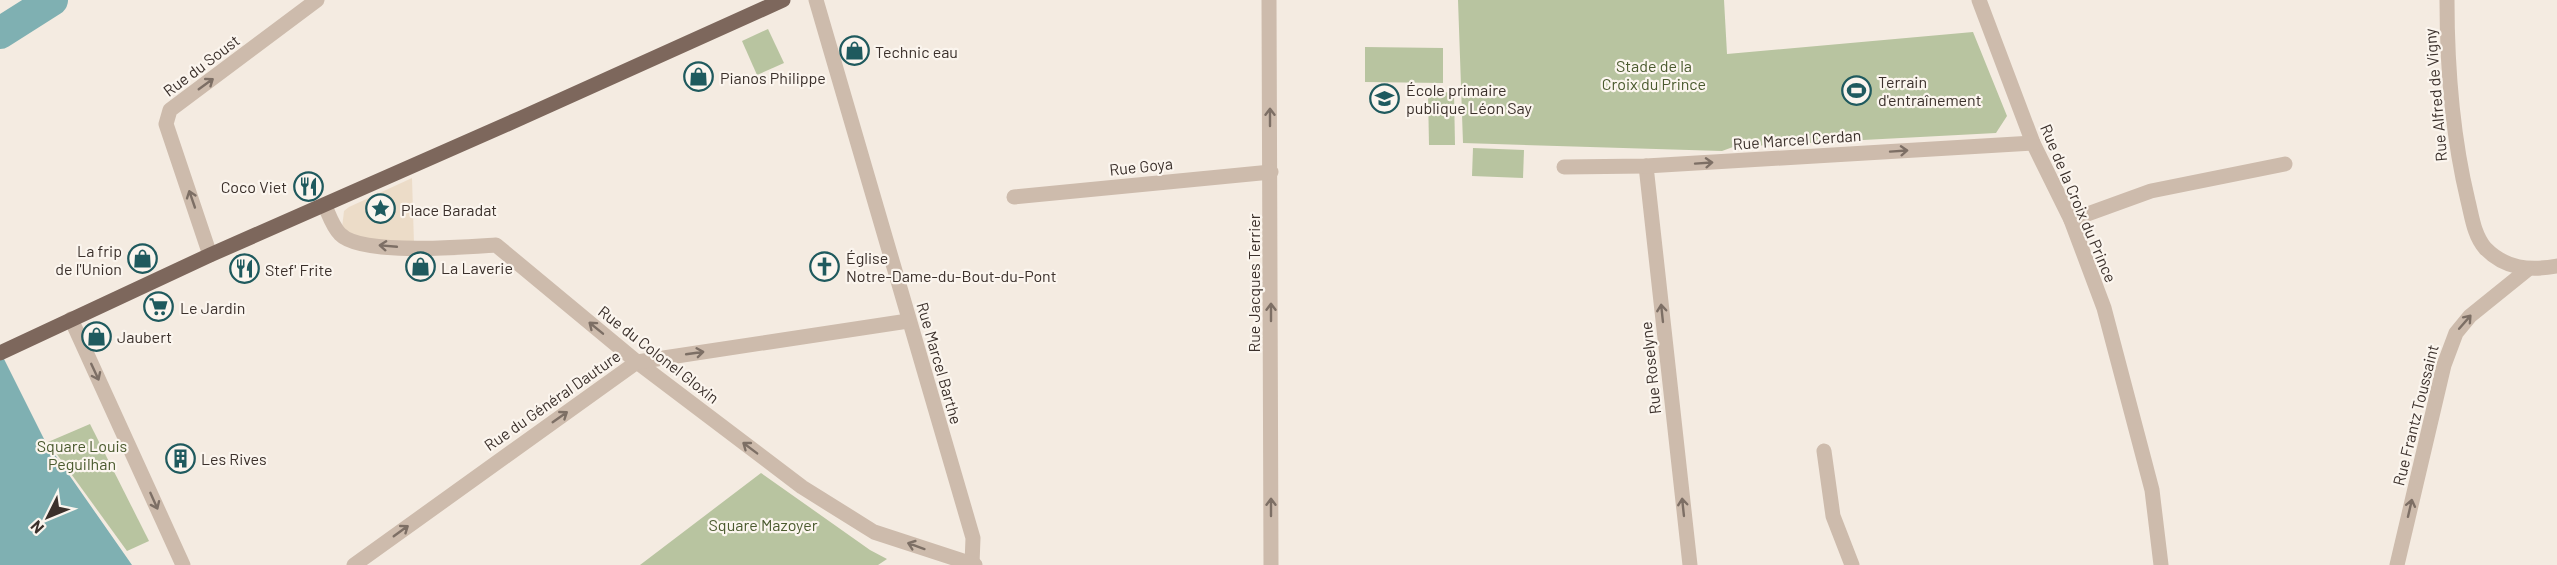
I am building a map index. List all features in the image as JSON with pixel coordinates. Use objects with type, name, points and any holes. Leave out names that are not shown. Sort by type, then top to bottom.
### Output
[{"type":"main road","points":[[2,352],[759,5],[783,0]]},
{"type":"street","name":"Rue du Soust","points":[[210,255],[166,124],[170,110],[317,0]]},
{"type":"street","name":"Rue Marcel Barthe","points":[[816,0],[973,538],[974,565]]},
{"type":"street","name":"Rue Jacques Terrier","points":[[1269,0],[1271,565]]},
{"type":"street","name":"Rue de la Croix du Prince","points":[[1979,0],[2033,143],[2071,220],[2104,308],[2152,490],[2161,565]]},
{"type":"street","name":"Rue Alfred de Vigny","points":[[2447,0],[2452,111],[2459,164],[2475,230],[2485,247],[2504,263],[2527,270],[2557,266]]},
{"type":"street","name":"Rue Marcel Cerdan","points":[[1564,168],[1646,166],[2033,143]]},
{"type":"street","points":[[2071,220],[2151,191],[2285,164]]},
{"type":"street","name":"Rue Roselyne","points":[[1646,166],[1690,565]]},
{"type":"street","name":"Rue Goya","points":[[1014,197],[1271,172]]},
{"type":"street","name":"Rue du Colonel Gloxin","points":[[324,206],[339,234],[348,240],[362,244],[419,249],[496,246],[638,362],[802,487],[874,532],[974,565]]},
{"type":"street","name":"Rue Frantz Toussaint","points":[[2397,565],[2444,365],[2456,333],[2470,316],[2527,270]]},
{"type":"street","points":[[71,319],[183,565]]},
{"type":"street","name":"Rue du Général Dauture","points":[[354,565],[638,362],[908,321]]},
{"type":"street","points":[[1824,451],[1833,516],[1852,565]]},
{"type":"green space","name":"Stade de la Croix du Prince","points":[[1458,0],[1724,0],[1727,54],[1973,32],[2007,116],[1996,133],[1733,147],[1722,151],[1463,143]]},
{"type":"green space","points":[[768,29],[784,63],[757,75],[742,41]]},
{"type":"green space","points":[[1365,47],[1443,48],[1443,83],[1365,82]]},
{"type":"green space","points":[[1454,92],[1455,145],[1429,145],[1428,93]]},
{"type":"green space","points":[[1473,148],[1524,150],[1523,178],[1472,176]]},
{"type":"green space","name":"Square Louis Peguilhan","points":[[90,424],[149,541],[127,551],[48,442]]},
{"type":"green space","name":"Square Mazoyer","points":[[761,473],[870,550],[887,559],[878,565],[640,565]]},
{"type":"shaded area","name":"Place Baradat","points":[[412,178],[414,244],[358,239],[342,228],[344,211],[349,207]]},
{"type":"water","points":[[0,351],[44,439],[132,565],[0,565]]},
{"type":"waterway","points":[[0,33],[52,0]]},
{"type":"place","name":"Technic eau","points":[[854,51]]},
{"type":"place","name":"Pianos Philippe","points":[[699,77]]},
{"type":"place","name":"Terrain d'entraînement","points":[[1857,90]]},
{"type":"place","name":"École primaire publique Léon Say","points":[[1385,98]]},
{"type":"place","name":"Coco Viet","points":[[308,186]]},
{"type":"place","name":"Place Baradat","points":[[380,209]]},
{"type":"place","name":"La frip de l'Union","points":[[143,259]]},
{"type":"place","name":"Église Notre-Dame-du-Bout-du-Pont","points":[[825,266]]},
{"type":"place","name":"La Laverie","points":[[420,267]]},
{"type":"place","name":"Stef' Frite","points":[[244,269]]},
{"type":"place","name":"Le Jardin","points":[[159,307]]},
{"type":"place","name":"Jaubert","points":[[96,336]]},
{"type":"place","name":"Les Rives","points":[[180,458]]}]
